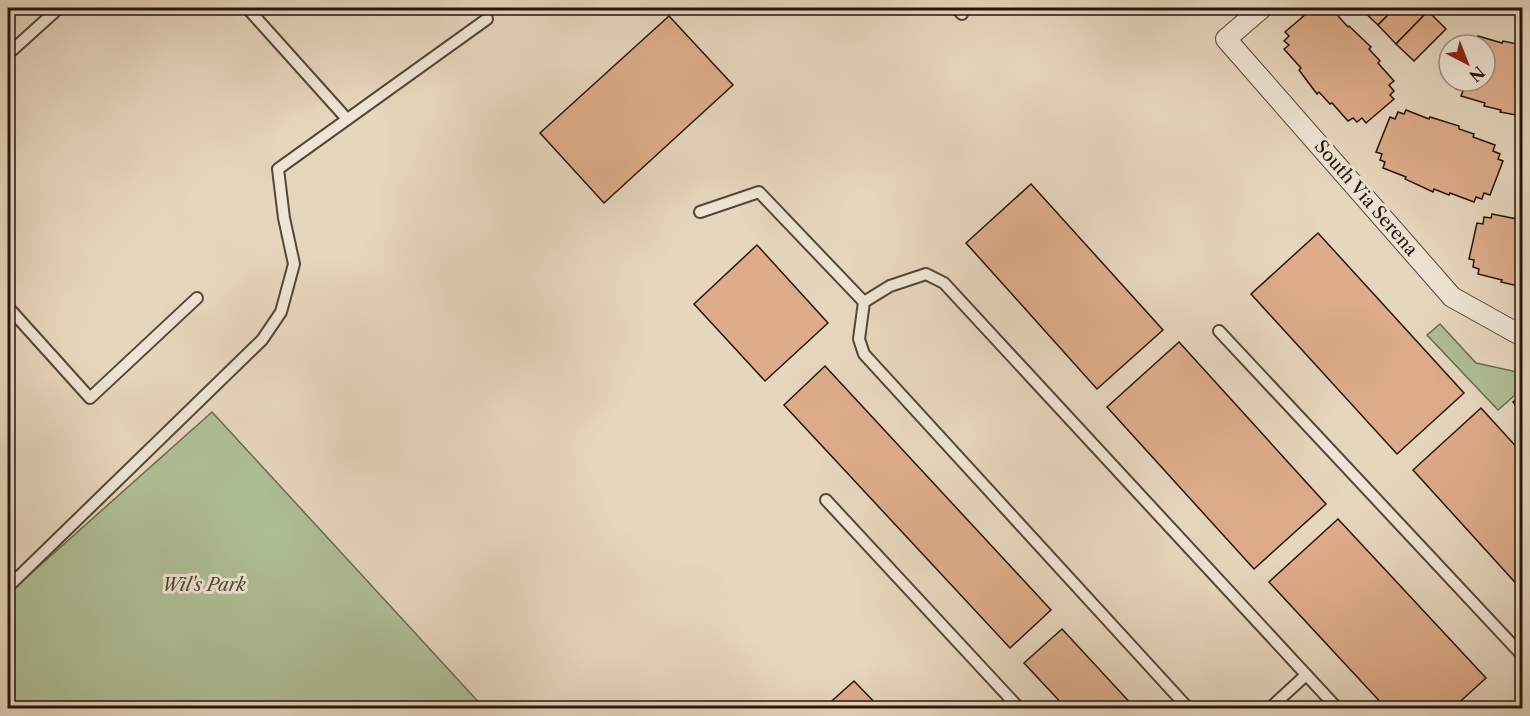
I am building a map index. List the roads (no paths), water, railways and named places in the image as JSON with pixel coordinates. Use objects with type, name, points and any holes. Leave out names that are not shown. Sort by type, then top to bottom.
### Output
[{"type":"street","name":"South Via Serena","points":[[1262,8],[1226,39],[1452,297],[1522,336]]},
{"type":"lane","points":[[8,54],[59,8]]},
{"type":"lane","points":[[249,10],[347,119]]},
{"type":"lane","points":[[8,587],[262,340],[281,312],[294,264],[278,169],[487,19]]},
{"type":"lane","points":[[700,212],[759,192],[864,302]]},
{"type":"lane","points":[[864,302],[890,286],[926,274],[944,283],[1337,708]]},
{"type":"lane","points":[[8,307],[90,399],[197,298]]},
{"type":"lane","points":[[864,302],[859,339],[864,354],[1188,708]]},
{"type":"lane","points":[[1219,331],[1522,655]]},
{"type":"lane","points":[[826,500],[1019,708]]},
{"type":"lane","points":[[1270,708],[1306,675]]},
{"type":"park label","name":"Wil's Park","points":[[204,585]]}]
